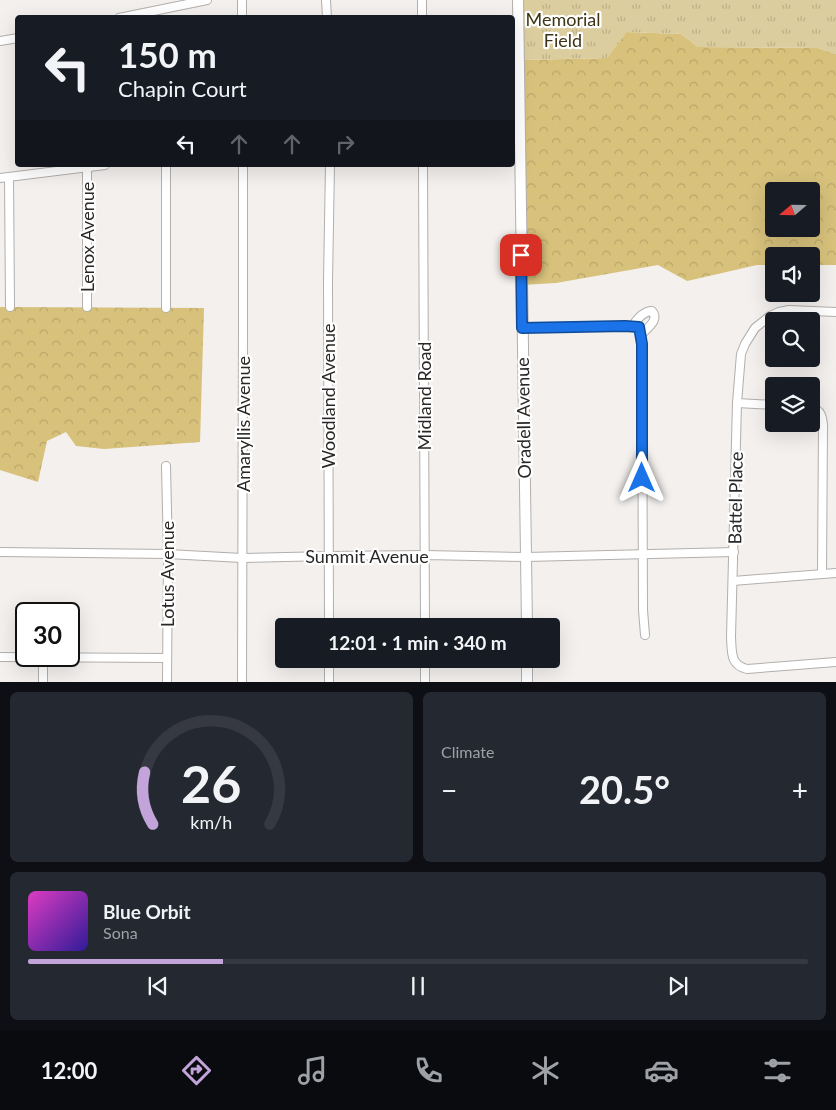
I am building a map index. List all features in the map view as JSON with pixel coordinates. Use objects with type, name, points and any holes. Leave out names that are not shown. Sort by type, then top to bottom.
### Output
[{"type":"main road","name":"Oradell Avenue","points":[[518,0],[516,141],[522,328],[527,618]]},
{"type":"main road","points":[[527,668],[527,682]]},
{"type":"street","points":[[133,15],[183,2],[207,0]]},
{"type":"street","points":[[242,0],[242,15]]},
{"type":"street","points":[[326,0],[327,15]]},
{"type":"street","points":[[422,0],[422,15]]},
{"type":"street","points":[[162,9],[162,15]]},
{"type":"street","points":[[0,42],[15,39]]},
{"type":"street","points":[[10,307],[4,177],[57,168],[87,167]]},
{"type":"street","name":"Lenox Avenue","points":[[86,307],[87,167]]},
{"type":"street","points":[[166,167],[166,308]]},
{"type":"street","name":"Amaryllis Avenue","points":[[242,682],[243,167]]},
{"type":"street","name":"Woodland Avenue","points":[[329,618],[328,281],[330,167]]},
{"type":"street","name":"Midland Road","points":[[423,167],[425,618]]},
{"type":"street","name":"Battel Place","points":[[836,312],[784,311],[770,316],[762,322],[744,344],[741,354],[737,403],[731,637],[732,653],[736,663],[747,669],[836,662]]},
{"type":"street","points":[[522,328],[637,329],[642,344],[643,610],[645,635]]},
{"type":"street","points":[[737,403],[765,404]]},
{"type":"street","points":[[820,412],[823,424],[822,574]]},
{"type":"street","name":"Lotus Avenue","points":[[166,466],[168,554],[167,682]]},
{"type":"street","name":"Summit Avenue","points":[[0,552],[168,554],[242,558],[425,555],[526,557],[734,552]]},
{"type":"street","points":[[733,581],[836,573]]},
{"type":"street","points":[[0,657],[15,657]]},
{"type":"street","points":[[80,657],[167,658]]},
{"type":"street","points":[[43,667],[43,682]]},
{"type":"street","points":[[329,668],[330,682]]},
{"type":"street","points":[[425,668],[425,682]]},
{"type":"green space","name":"Memorial Field","points":[[518,0],[836,0],[836,54],[818,48],[698,47],[681,34],[627,32],[607,58],[519,60]]},
{"type":"green space","points":[[626,32],[681,34],[698,47],[818,48],[836,54],[836,265],[820,265],[820,247],[765,247],[765,265],[757,265],[687,281],[658,265],[556,283],[521,285],[519,60],[607,58]]},
{"type":"green space","points":[[0,307],[204,308],[200,442],[104,449],[76,446],[66,432],[47,441],[38,482],[0,470]]},
{"type":"route","points":[[521,255],[522,328],[639,327],[642,336],[642,478]]}]
